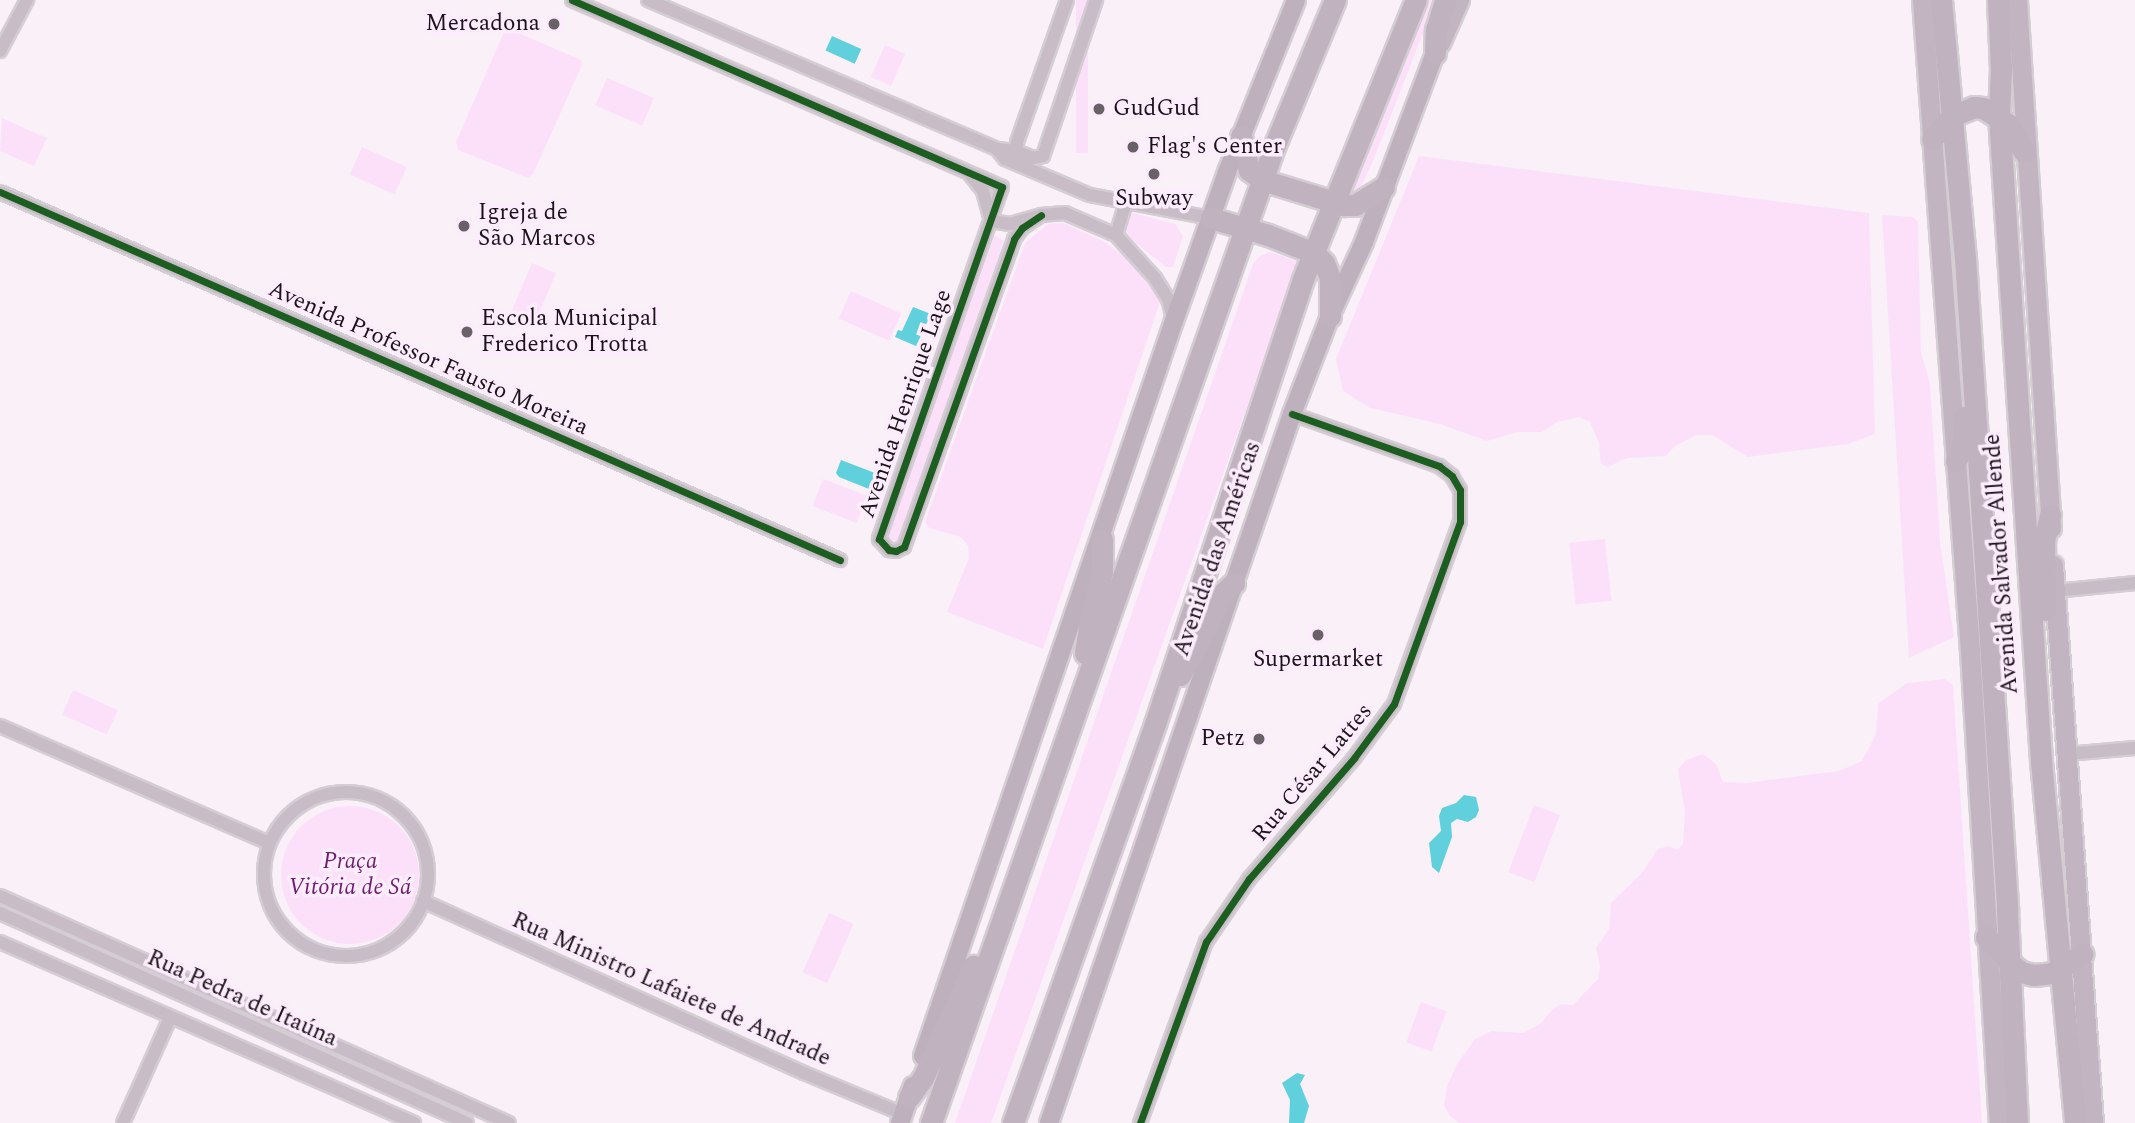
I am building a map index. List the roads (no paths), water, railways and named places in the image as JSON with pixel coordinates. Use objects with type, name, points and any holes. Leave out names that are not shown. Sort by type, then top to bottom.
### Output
[{"type":"highway","points":[[931,1123],[1262,180],[1335,0]]},
{"type":"highway","name":"Avenida das Américas","points":[[1013,1123],[1155,724],[1314,253],[1416,0]]},
{"type":"highway","points":[[1436,53],[1436,30],[1446,0]]},
{"type":"highway","name":"Avenida Salvador Allende","points":[[1941,0],[1944,56],[1965,258],[2010,963],[2017,1123]]},
{"type":"highway","name":"Avenida Salvador Allende","points":[[1998,0],[2001,68],[1999,116],[2041,761],[2076,1123]]},
{"type":"highway","points":[[1932,139],[1952,116],[1974,107],[1999,116],[2009,125],[2024,152]]},
{"type":"highway","points":[[1241,135],[1250,170],[1262,180],[1334,204],[1355,205],[1384,187]]},
{"type":"highway","points":[[1211,218],[1314,253],[1328,270],[1330,316]]},
{"type":"highway","points":[[1956,461],[1964,433],[1960,280],[1965,258]]},
{"type":"highway","points":[[2041,761],[2045,745],[2044,541],[2050,515]]},
{"type":"highway","points":[[1077,702],[1080,668],[1102,572],[1102,539]]},
{"type":"highway","points":[[1155,724],[1206,630],[1221,595],[1234,583]]},
{"type":"highway","points":[[904,1111],[923,1078],[984,937],[1011,894]]},
{"type":"highway","points":[[1986,937],[2021,972],[2034,975],[2052,973],[2082,954]]},
{"type":"highway","points":[[1020,1123],[1024,1090]]},
{"type":"main road","points":[[904,1111],[1102,539],[1174,321],[1241,135],[1296,0]]},
{"type":"main road","name":"Avenida das Américas","points":[[1049,1123],[1292,415],[1330,316],[1364,242],[1459,0]]},
{"type":"main road","name":"Avenida Salvador Allende","points":[[1922,0],[1956,461],[1999,1123]]},
{"type":"main road","points":[[2017,0],[2024,152],[2093,1123]]},
{"type":"street","points":[[0,51],[27,0]]},
{"type":"street","points":[[572,0],[969,172],[983,191],[992,221],[1010,224],[1041,215],[1065,213],[1116,235],[1154,278],[1168,299],[1174,321]]},
{"type":"street","points":[[648,0],[997,149],[1016,151],[1033,158],[1043,156],[1096,0]]},
{"type":"street","points":[[1016,151],[1067,0]]},
{"type":"street","points":[[997,149],[1005,159],[1090,195],[1211,218]]},
{"type":"street","name":"Avenida Henrique Lage","points":[[969,172],[1002,187],[879,539],[889,550],[896,551],[904,547],[1014,239],[1022,228],[1041,215]]},
{"type":"street","name":"Avenida Professor Fausto Moreira","points":[[0,192],[840,560]]},
{"type":"street","points":[[1116,235],[1126,203]]},
{"type":"street","name":"Rua César Lattes","points":[[1140,1123],[1206,942],[1249,879],[1354,758],[1394,704],[1460,522],[1460,490],[1452,476],[1439,466],[1292,415]]},
{"type":"street","points":[[2055,591],[2135,583]]},
{"type":"street","points":[[0,726],[269,843]]},
{"type":"street","points":[[2067,754],[2135,748]]},
{"type":"street","points":[[333,793],[361,793],[388,803],[409,821],[423,845],[428,874],[423,901],[411,924],[392,942],[380,948],[368,953],[342,956],[316,951],[294,938],[276,919],[266,895],[264,869],[269,843],[284,819],[315,799],[333,793]]},
{"type":"street","points":[[0,896],[509,1123]]},
{"type":"street","name":"Rua Ministro Lafaiete de Andrade","points":[[423,901],[804,1073],[904,1111]]},
{"type":"street","name":"Rua Pedra de Itaúna","points":[[0,913],[467,1123]]},
{"type":"street","name":"Rua Pedra de Itaúna","points":[[0,942],[398,1120],[414,1123]]},
{"type":"street","points":[[123,1123],[170,1018]]},
{"type":"water","points":[[832,36],[861,49],[855,64],[825,51]]},
{"type":"water","points":[[913,307],[931,314],[916,346],[895,337],[898,330],[902,331]]},
{"type":"water","points":[[841,460],[875,473],[869,489],[839,477],[836,473]]},
{"type":"water","points":[[1464,795],[1476,797],[1479,810],[1476,817],[1468,822],[1457,819],[1451,823],[1452,837],[1439,873],[1432,867],[1429,843],[1441,831],[1439,816],[1442,808],[1456,803]]},
{"type":"water","points":[[1297,1073],[1305,1075],[1300,1084],[1309,1106],[1304,1123],[1289,1123],[1290,1100],[1282,1083]]},
{"type":"place","name":"Mercadona","points":[[554,24]]},
{"type":"place","name":"GudGud","points":[[1099,109]]},
{"type":"place","name":"Flag's Center","points":[[1133,147]]},
{"type":"place","name":"Subway","points":[[1154,174]]},
{"type":"place","name":"Igreja de São Marcos","points":[[464,226]]},
{"type":"place","name":"Escola Municipal Frederico Trotta","points":[[467,332]]},
{"type":"place","name":"Supermarket","points":[[1318,635]]},
{"type":"place","name":"Petz","points":[[1259,739]]},
{"type":"park label","name":"Praça Vitória de Sá","points":[[350,875]]}]
